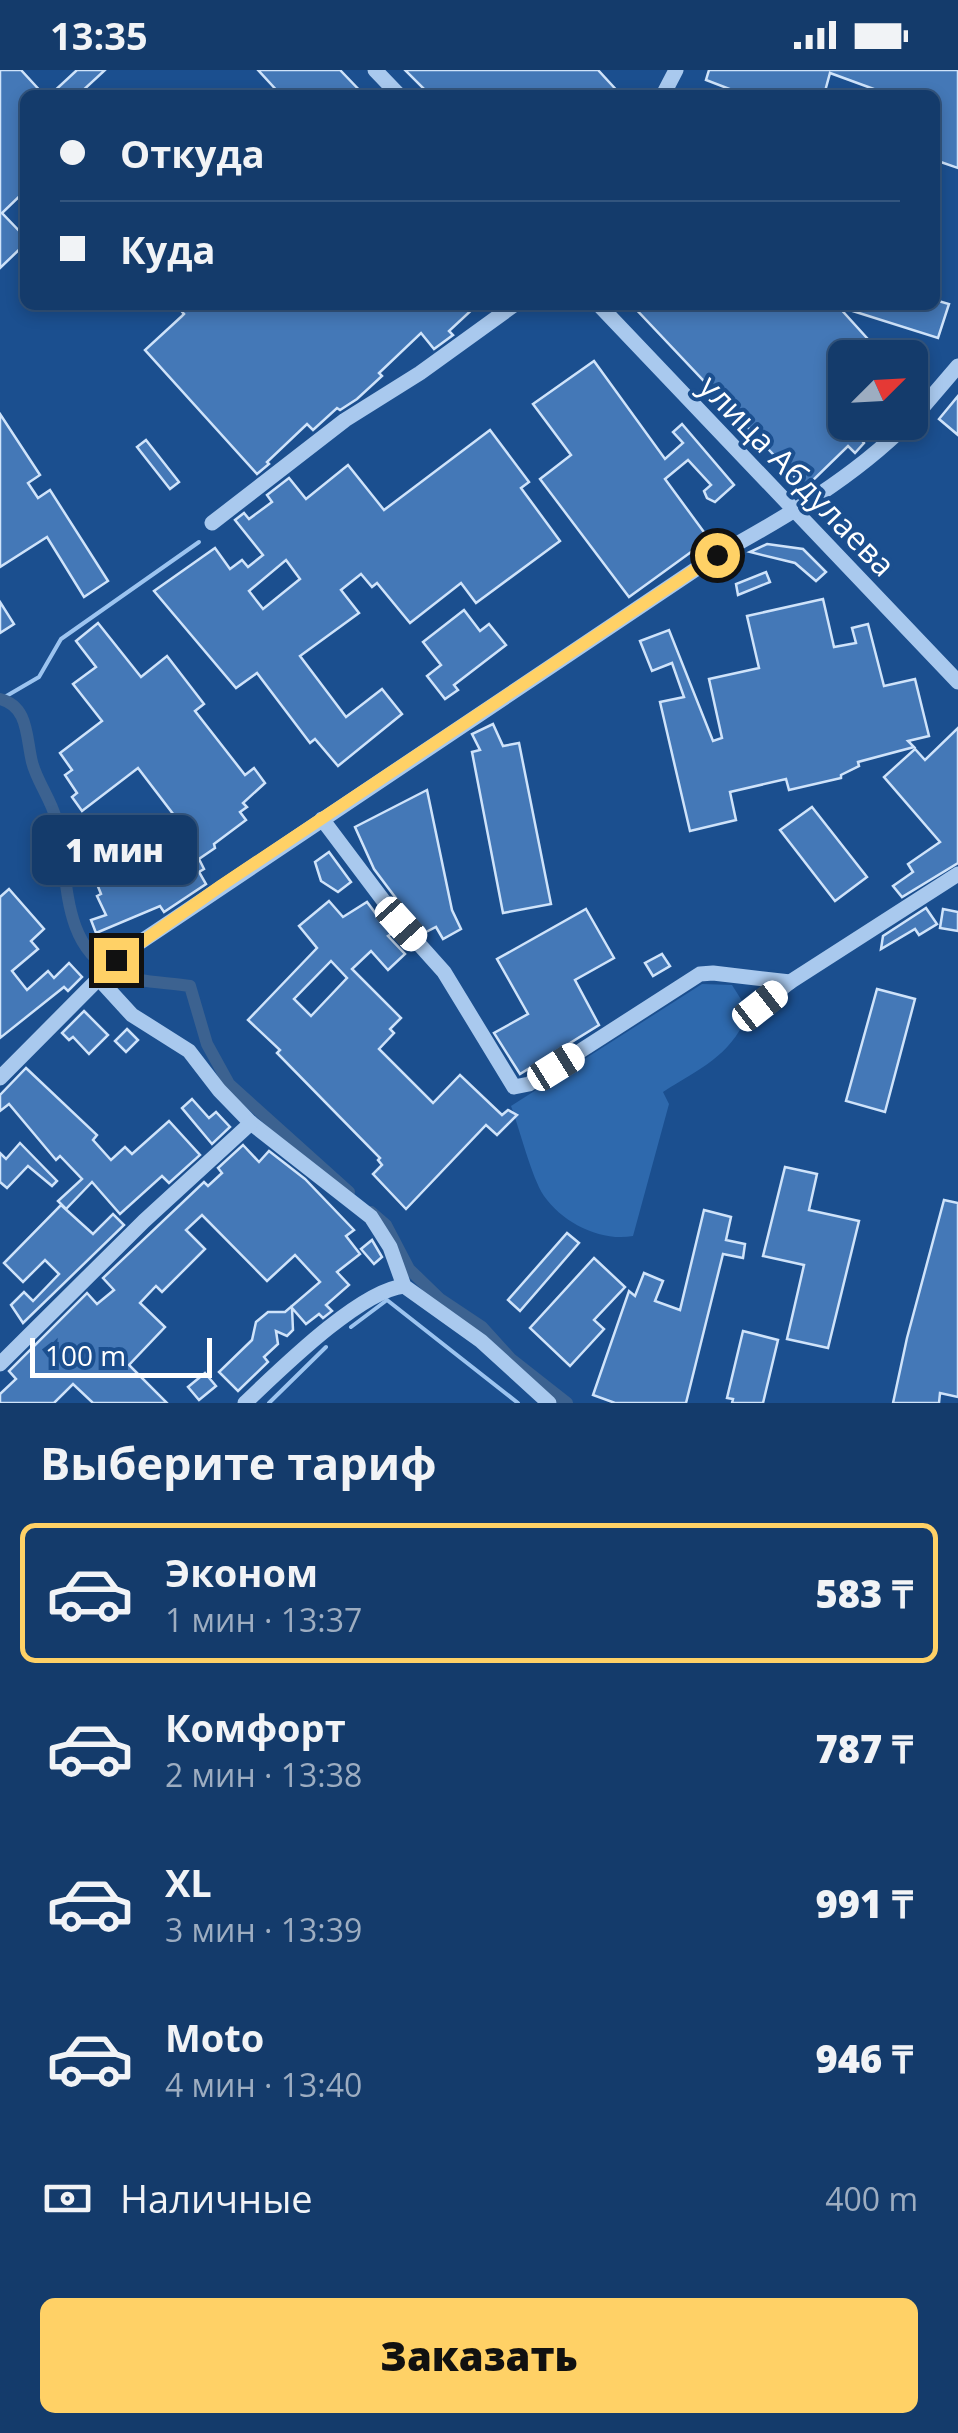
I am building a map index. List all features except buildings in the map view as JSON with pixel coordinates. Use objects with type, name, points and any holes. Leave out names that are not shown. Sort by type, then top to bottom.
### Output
[{"type":"street","points":[[375,70],[393,90]]},
{"type":"street","points":[[212,523],[345,420],[420,373],[507,310]]},
{"type":"street","name":"улица Абдулаева","points":[[604,310],[958,682]]},
{"type":"street","points":[[928,401],[958,366]]},
{"type":"street","points":[[0,1078],[107,970],[540,666],[717,555],[795,512],[856,471],[890,440]]},
{"type":"street","points":[[322,818],[401,924],[444,972],[514,1087],[529,1084],[700,974],[790,982]]},
{"type":"street","points":[[760,1006],[790,982],[958,874]]},
{"type":"street","points":[[107,970],[132,1015],[189,1051],[251,1123],[371,1217],[390,1247],[404,1286],[482,1341],[549,1403]]},
{"type":"street","points":[[0,1364],[144,1221],[251,1123]]},
{"type":"street","points":[[245,1403],[290,1360],[368,1299],[404,1286]]},
{"type":"shaded area","points":[[702,984],[732,985],[749,1012],[724,1050],[663,1092],[669,1104],[633,1236],[608,1236],[572,1222],[552,1206],[539,1187],[511,1106]]},
{"type":"waterway","points":[[3,698],[39,677],[61,639],[199,542]]},
{"type":"waterway","points":[[0,699],[16,708],[25,724],[34,769],[56,819],[69,904],[83,943],[96,959],[122,976],[190,986],[207,1044],[229,1084],[349,1192]]},
{"type":"waterway","points":[[371,1212],[386,1225],[409,1269],[567,1403]]},
{"type":"waterway","points":[[351,1327],[387,1300],[518,1403]]},
{"type":"waterway","points":[[269,1403],[326,1347]]},
{"type":"route","points":[[116,960],[717,555]]}]
